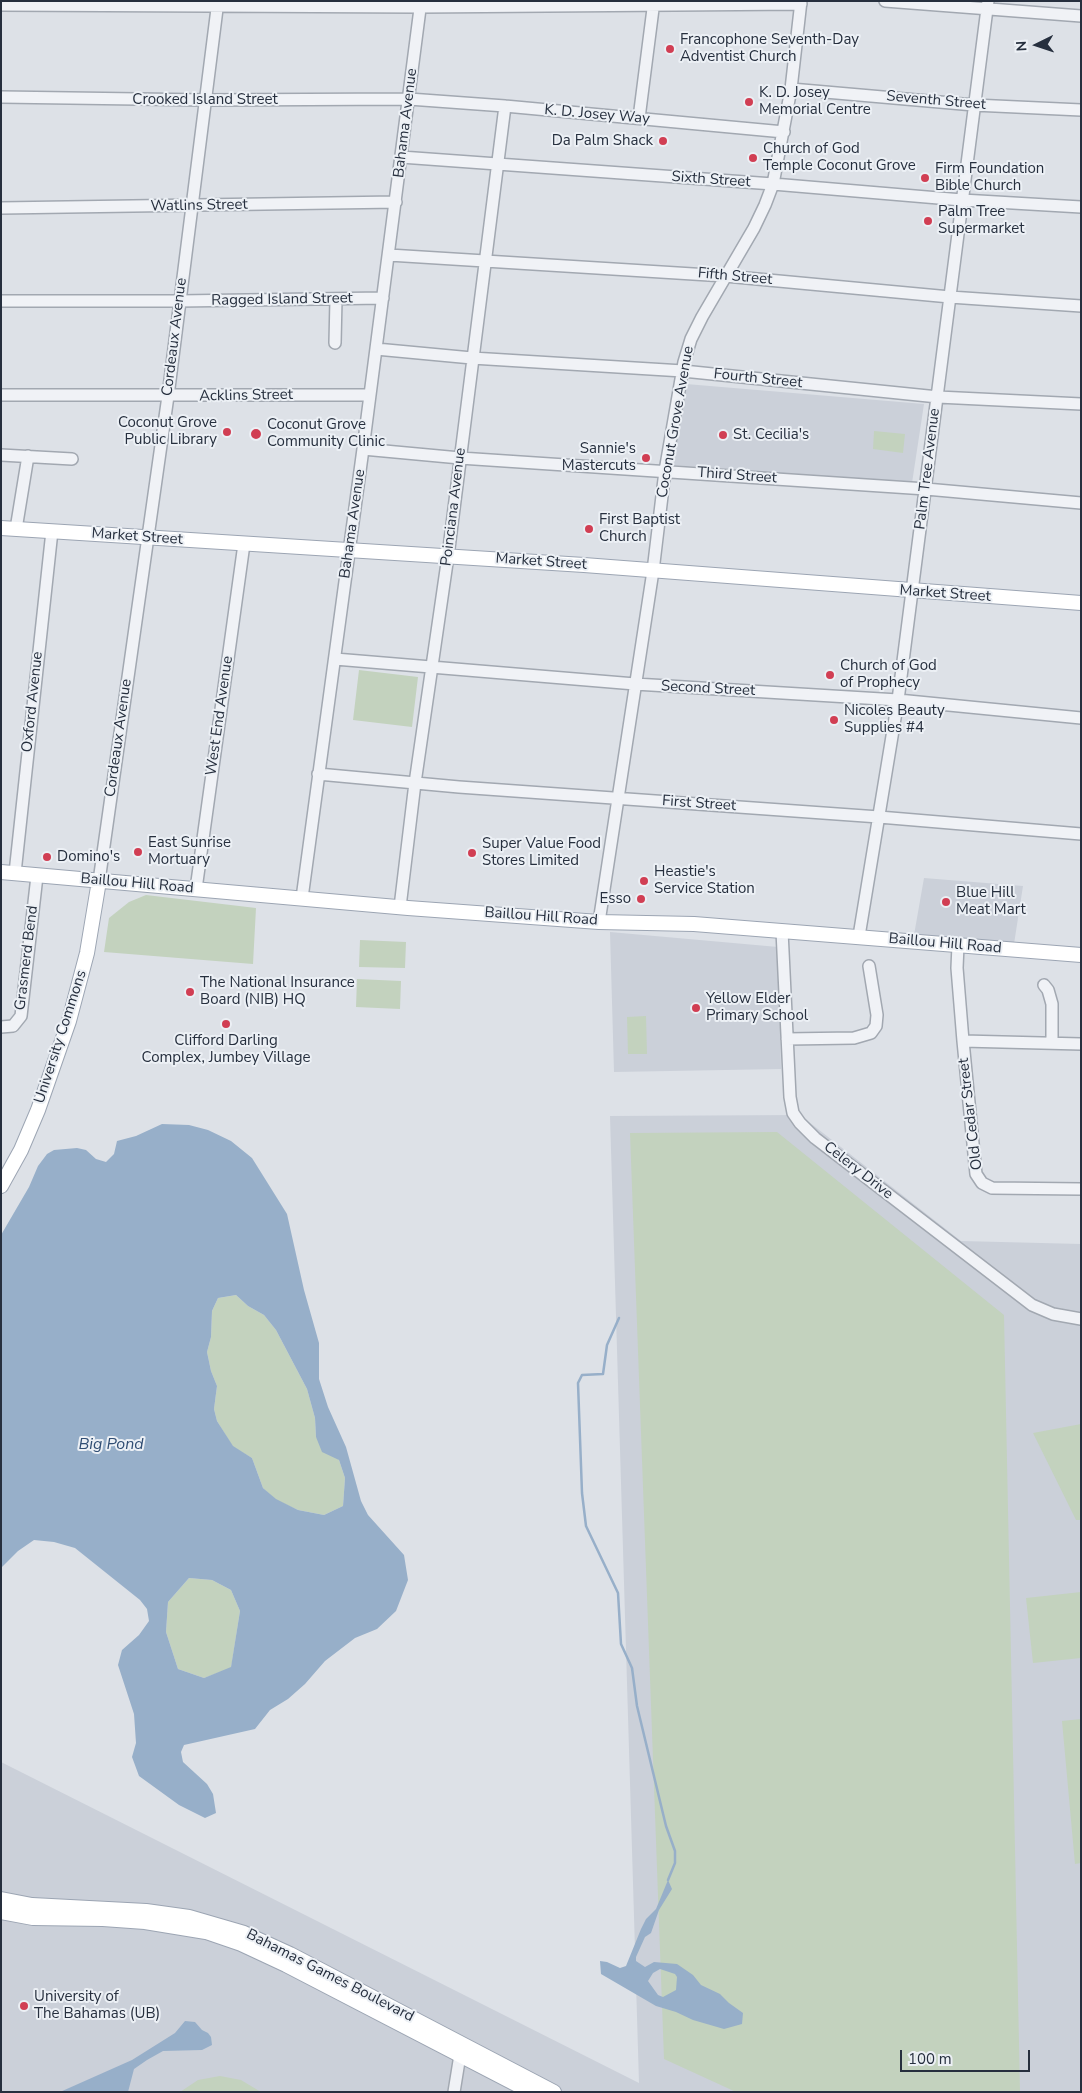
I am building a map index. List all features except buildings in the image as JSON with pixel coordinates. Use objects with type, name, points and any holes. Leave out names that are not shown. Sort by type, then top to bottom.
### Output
[{"type":"main road","name":"Market Street","points":[[1,528],[350,549],[1081,603]]},
{"type":"main road","name":"Baillou Hill Road","points":[[8,873],[400,907],[599,922],[694,924],[1081,955]]},
{"type":"main road","name":"University Commons","points":[[1,1186],[21,1150],[38,1110],[69,1021],[87,953],[99,881]]},
{"type":"main road","name":"Bahamas Games Boulevard","points":[[1,1899],[49,1912],[145,1922],[206,1932],[241,1944],[286,1965],[530,2092]]},
{"type":"main road","name":"Bahamas Games Boulevard","points":[[1,1912],[146,1911],[190,1917],[244,1933],[290,1954],[554,2092]]},
{"type":"street","points":[[885,1],[988,6],[1081,16]]},
{"type":"street","points":[[1,5],[801,3]]},
{"type":"street","name":"Coconut Grove Avenue","points":[[599,922],[653,571],[665,471],[683,371],[691,339],[758,220],[773,184],[791,89],[801,3]]},
{"type":"street","name":"Cordeaux Avenue","points":[[99,881],[168,396],[218,4]]},
{"type":"street","name":"Bahama Avenue","points":[[302,898],[410,100],[420,4]]},
{"type":"street","points":[[639,118],[654,4]]},
{"type":"street","name":"Palm Tree Avenue","points":[[859,936],[898,700],[988,6]]},
{"type":"street","name":"Seventh Street","points":[[791,89],[974,105],[1081,110]]},
{"type":"street","name":"Crooked Island Street","points":[[1,97],[410,100]]},
{"type":"street","name":"K. D. Josey Way","points":[[410,100],[505,106],[784,132]]},
{"type":"street","name":"Poinciana Avenue","points":[[400,907],[414,783],[448,556],[505,106]]},
{"type":"street","name":"Sixth Street","points":[[401,157],[498,166],[1081,207]]},
{"type":"street","name":"Watlins Street","points":[[1,208],[396,202]]},
{"type":"street","name":"Fifth Street","points":[[389,255],[725,276],[950,297],[1081,306]]},
{"type":"street","name":"Ragged Island Street","points":[[1,301],[179,302],[383,298]]},
{"type":"street","points":[[335,343],[336,299]]},
{"type":"street","name":"Fourth Street","points":[[376,349],[472,358],[683,371],[938,397],[1081,404]]},
{"type":"street","name":"Acklins Street","points":[[1,395],[370,395]]},
{"type":"street","name":"Third Street","points":[[363,449],[460,458],[926,488],[1081,503]]},
{"type":"street","points":[[1,455],[72,459]]},
{"type":"street","points":[[16,529],[28,456]]},
{"type":"street","name":"Oxford Avenue","points":[[8,873],[52,532]]},
{"type":"street","name":"West End Avenue","points":[[196,889],[244,544]]},
{"type":"street","name":"Second Street","points":[[335,659],[635,684],[898,700],[1081,718]]},
{"type":"street","name":"First Street","points":[[318,774],[1081,834]]},
{"type":"street","name":"Grasmerd Bend","points":[[1,1027],[13,1026],[21,1016],[37,876]]},
{"type":"street","name":"Celery Drive","points":[[782,931],[786,1039],[793,1113],[810,1133],[1032,1305],[1053,1314],[1081,1319]]},
{"type":"street","name":"Old Cedar Street","points":[[958,945],[957,968],[962,1041],[976,1174],[982,1183],[992,1188],[1081,1189]]},
{"type":"street","points":[[786,1039],[854,1038],[871,1033],[876,1026],[877,1015],[869,966]]},
{"type":"street","points":[[1044,985],[1048,990],[1052,1004],[1052,1043]]},
{"type":"street","points":[[962,1041],[1081,1044]]},
{"type":"street","points":[[454,2092],[460,2055]]},
{"type":"shaded area","points":[[686,384],[924,404],[912,483],[672,465]]},
{"type":"shaded area","points":[[924,878],[1023,886],[1014,944],[914,935]]},
{"type":"shaded area","name":"Yellow Elder Primary School","points":[[610,932],[778,947],[781,1069],[614,1072]]},
{"type":"shaded area","points":[[800,1115],[961,1241],[1081,1244],[1081,2092],[1,2092],[1,1762],[639,2083],[610,1116]]},
{"type":"green space","points":[[874,431],[905,434],[903,453],[873,449]]},
{"type":"green space","points":[[359,670],[418,677],[412,727],[353,720]]},
{"type":"green space","points":[[146,895],[256,908],[253,964],[104,952],[109,918],[129,902]]},
{"type":"green space","points":[[360,940],[406,942],[405,968],[359,967]]},
{"type":"green space","points":[[357,979],[401,981],[400,1009],[356,1007]]},
{"type":"green space","points":[[646,1016],[647,1054],[628,1054],[627,1017]]},
{"type":"green space","points":[[777,1132],[1004,1315],[1020,2092],[736,2092],[664,2059],[630,1133]]},
{"type":"green space","points":[[236,1295],[248,1306],[264,1315],[276,1330],[307,1389],[315,1418],[316,1437],[339,1460],[345,1478],[343,1506],[324,1515],[298,1510],[276,1500],[263,1488],[252,1458],[233,1447],[217,1421],[214,1409],[217,1386],[211,1371],[207,1352],[211,1337],[212,1311],[218,1298]]},
{"type":"green space","points":[[1081,1424],[1081,1520],[1076,1520],[1033,1433]]},
{"type":"green space","points":[[189,1578],[212,1580],[231,1590],[240,1611],[231,1668],[204,1678],[178,1669],[166,1632],[168,1602]]},
{"type":"green space","points":[[1081,1592],[1081,1658],[1033,1663],[1026,1598]]},
{"type":"green space","points":[[1081,1719],[1081,1863],[1075,1864],[1062,1721]]},
{"type":"green space","points":[[220,2076],[241,2080],[261,2092],[180,2092],[198,2080]]},
{"type":"water","name":"Big Pond","points":[[162,1124],[189,1125],[208,1130],[231,1141],[252,1158],[287,1214],[304,1290],[319,1343],[319,1379],[328,1407],[346,1447],[361,1501],[368,1515],[404,1555],[408,1580],[396,1611],[377,1629],[355,1638],[325,1661],[305,1684],[288,1699],[270,1710],[255,1729],[184,1745],[181,1752],[183,1762],[207,1784],[213,1794],[216,1813],[205,1818],[179,1805],[139,1776],[132,1757],[136,1743],[134,1714],[118,1665],[122,1650],[139,1635],[149,1621],[147,1609],[140,1600],[75,1548],[54,1542],[34,1540],[18,1551],[1,1568],[1,1235],[29,1187],[38,1166],[47,1154],[54,1150],[77,1148],[86,1150],[96,1159],[106,1162],[114,1154],[117,1141],[136,1136]],"holes":[[[236,1295],[248,1306],[264,1315],[276,1330],[307,1389],[315,1418],[316,1437],[322,1452],[339,1460],[345,1478],[343,1506],[324,1515],[298,1510],[276,1499],[263,1488],[252,1458],[233,1446],[217,1421],[214,1409],[217,1386],[211,1371],[207,1352],[211,1337],[212,1311],[218,1298]],[[189,1578],[212,1580],[231,1590],[240,1611],[231,1667],[204,1678],[178,1669],[166,1632],[168,1602]]]},
{"type":"water","points":[[668,1880],[672,1889],[659,1910],[651,1933],[645,1937],[636,1961],[645,1967],[654,1962],[677,1964],[693,1975],[701,1985],[720,1994],[743,2013],[742,2024],[724,2029],[693,2020],[656,2006],[601,1974],[600,1961],[620,1968],[626,1966],[646,1919],[656,1909]],"holes":[[[660,1969],[675,1974],[677,1977],[676,1990],[663,1997],[658,1995],[648,1981],[653,1973]]]},
{"type":"water","points":[[185,2021],[195,2022],[202,2030],[208,2033],[211,2037],[212,2045],[202,2050],[163,2051],[134,2069],[128,2092],[60,2092],[132,2060],[175,2033]]},
{"type":"waterway","points":[[619,1318],[607,1345],[603,1374],[582,1375],[578,1383],[582,1493],[586,1526],[618,1593],[621,1644],[632,1668],[637,1706],[666,1826],[675,1851],[675,1863],[668,1880]]},
{"type":"place","name":"Francophone Seventh-Day Adventist Church","points":[[670,49]]},
{"type":"place","name":"K. D. Josey Memorial Centre","points":[[749,102]]},
{"type":"place","name":"Da Palm Shack","points":[[663,141]]},
{"type":"place","name":"Church of God Temple Coconut Grove","points":[[753,158]]},
{"type":"place","name":"Firm Foundation Bible Church","points":[[925,178]]},
{"type":"place","name":"Palm Tree Supermarket","points":[[928,221]]},
{"type":"place","name":"Coconut Grove Public Library","points":[[227,432]]},
{"type":"place","name":"Coconut Grove Community Clinic","points":[[256,434]]},
{"type":"place","name":"St. Cecilia's","points":[[723,435]]},
{"type":"place","name":"Sannie's Mastercuts","points":[[646,458]]},
{"type":"place","name":"First Baptist Church","points":[[589,529]]},
{"type":"place","name":"Church of God of Prophecy","points":[[830,675]]},
{"type":"place","name":"Nicoles Beauty Supplies #4","points":[[834,720]]},
{"type":"place","name":"East Sunrise Mortuary","points":[[138,852]]},
{"type":"place","name":"Super Value Food Stores Limited","points":[[472,853]]},
{"type":"place","name":"Domino's","points":[[47,857]]},
{"type":"place","name":"Heastie's Service Station","points":[[644,881]]},
{"type":"place","name":"Esso","points":[[641,899]]},
{"type":"place","name":"Blue Hill Meat Mart","points":[[946,902]]},
{"type":"place","name":"The National Insurance Board (NIB) HQ","points":[[190,992]]},
{"type":"place","name":"Yellow Elder Primary School","points":[[696,1008]]},
{"type":"place","name":"Clifford Darling Complex, Jumbey Village","points":[[226,1024]]},
{"type":"place","name":"University of The Bahamas (UB)","points":[[24,2006]]}]
